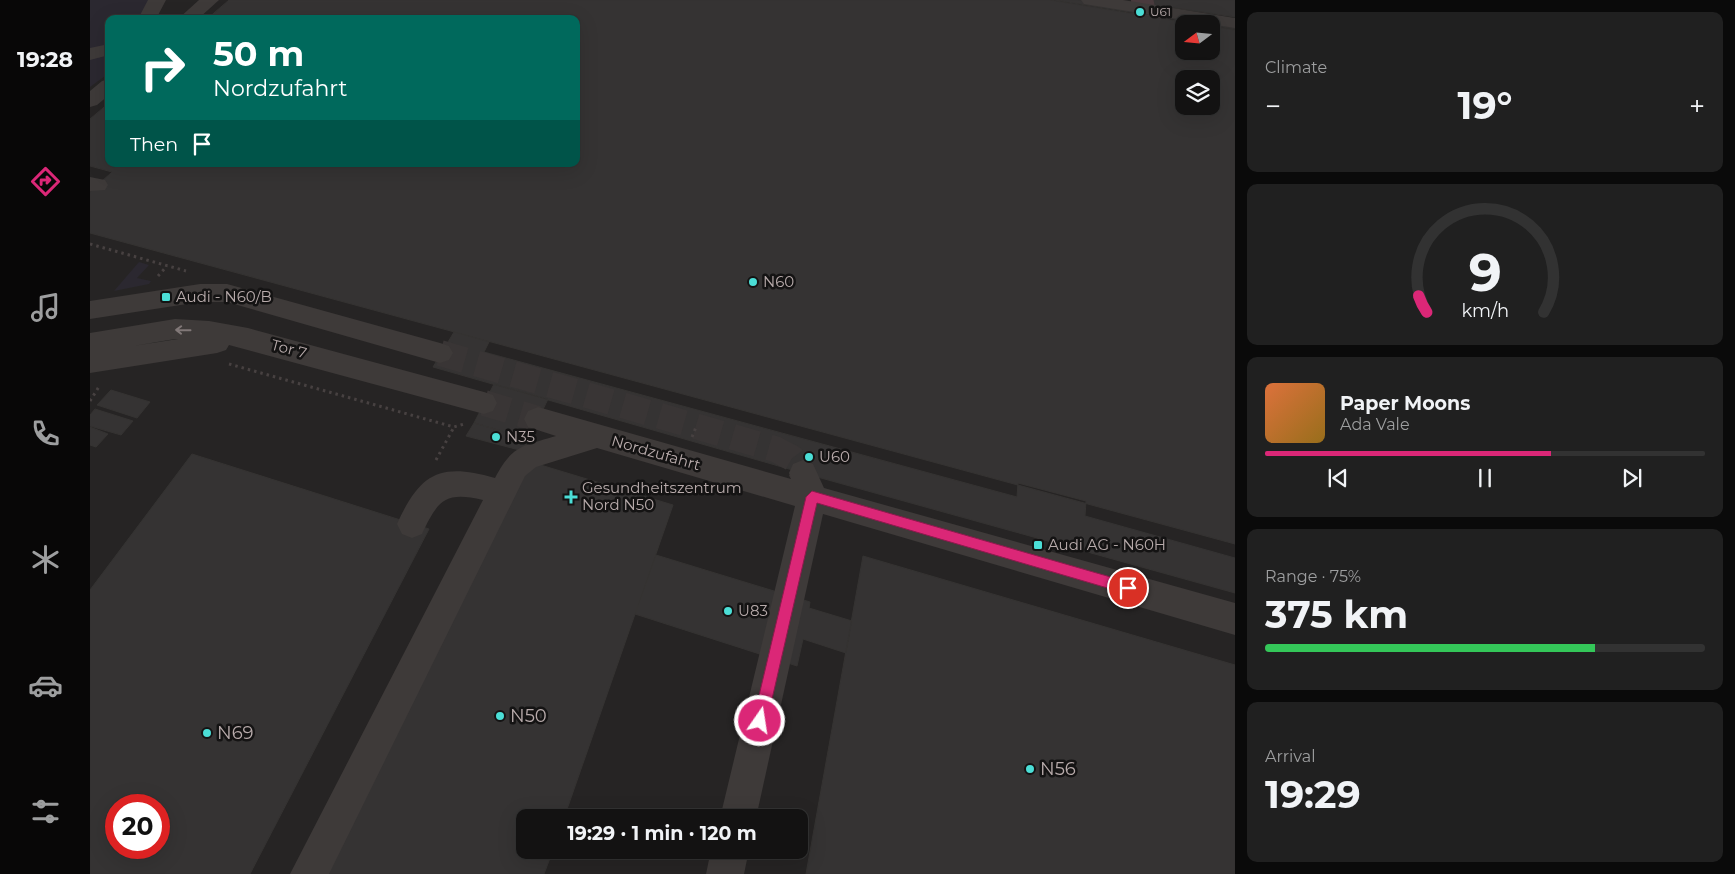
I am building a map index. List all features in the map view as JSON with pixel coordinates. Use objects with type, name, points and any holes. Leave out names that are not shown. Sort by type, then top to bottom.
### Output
[{"type":"lane","points":[[149,15],[157,0]]},
{"type":"lane","points":[[193,15],[210,0]]},
{"type":"lane","points":[[1090,0],[1127,3],[1235,23]]},
{"type":"lane","points":[[90,54],[105,50]]},
{"type":"lane","points":[[90,101],[105,88]]},
{"type":"lane","points":[[90,310],[200,293],[227,293],[440,353]]},
{"type":"lane","name":"Tor 7","points":[[90,344],[175,330],[208,330],[248,338],[476,413]]},
{"type":"lane","points":[[90,363],[248,338]]},
{"type":"lane","name":"Nordzufahrt","points":[[538,419],[596,436],[808,485],[1235,618]]},
{"type":"lane","points":[[309,874],[520,461],[535,454],[596,436]]},
{"type":"lane","points":[[412,524],[431,493],[451,484],[463,483],[502,493]]},
{"type":"lane","points":[[740,809],[808,485]]},
{"type":"lane","points":[[725,874],[728,859]]},
{"type":"path","points":[[90,244],[214,279],[227,293]]},
{"type":"path","points":[[222,363],[454,427]]},
{"type":"path","points":[[452,432],[454,427],[476,413]]},
{"type":"path","points":[[691,441],[696,426]]},
{"type":"shaded area","points":[[90,0],[1235,0],[1235,874],[90,874]]},
{"type":"shaded area","points":[[90,0],[149,0],[143,15],[105,15],[105,46],[90,51]]},
{"type":"shaded area","points":[[105,55],[105,76],[90,87],[90,59]]},
{"type":"shaded area","points":[[139,262],[149,265],[137,278],[151,281],[149,284],[114,291]]},
{"type":"building","name":"N60","points":[[229,0],[1050,0],[1175,21],[1175,60],[1220,60],[1220,28],[1235,30],[1235,544],[90,233],[90,192],[112,172],[90,166],[90,119],[105,106],[105,167],[580,167],[580,15],[212,15]]},
{"type":"building","name":"U61","points":[[1055,0],[1078,0],[1175,15],[1175,19]]},
{"type":"building","points":[[1154,0],[1235,0],[1235,17],[1155,5]]},
{"type":"building","name":"U61","points":[[1220,23],[1235,25],[1235,29],[1220,27]]},
{"type":"building","name":"U60","points":[[454,332],[489,342],[484,352],[1017,497],[1018,483],[1086,501],[1085,516],[1235,558],[1235,593],[803,473],[433,367]]},
{"type":"building","points":[[494,384],[548,399],[529,439],[474,423]]},
{"type":"building","points":[[111,390],[150,402],[137,418],[97,405]]},
{"type":"building","points":[[95,409],[133,421],[121,435],[90,426],[90,415]]},
{"type":"building","name":"N35","points":[[474,423],[529,439],[523,451],[466,436]]},
{"type":"building","points":[[90,427],[108,434],[96,447],[90,445]]},
{"type":"building","name":"N69","points":[[192,454],[429,529],[250,874],[90,874],[90,590]]},
{"type":"building","name":"N50","points":[[524,460],[673,505],[567,809],[516,809],[516,859],[550,859],[544,874],[325,874]]},
{"type":"building","name":"U83","points":[[656,555],[810,602],[809,608],[852,621],[846,653],[803,639],[797,666],[635,614]]},
{"type":"building","name":"N56","points":[[863,556],[1235,665],[1235,874],[806,874]]},
{"type":"waterway","points":[[1146,0],[1148,19],[1153,31],[1158,35],[1175,40]]},
{"type":"tunnel","points":[[440,353],[775,449],[792,458],[803,473]]},
{"type":"tunnel","points":[[484,403],[538,419]]},
{"type":"place","name":"U61","points":[[1140,12]]},
{"type":"place","name":"N60","points":[[753,282]]},
{"type":"place","name":"Audi - N60/B","points":[[166,297]]},
{"type":"place","name":"N35","points":[[496,437]]},
{"type":"place","name":"U60","points":[[809,457]]},
{"type":"place","name":"Gesundheitszentrum Nord N50","points":[[571,497]]},
{"type":"place","name":"Audi AG - N60H","points":[[1038,545]]},
{"type":"place","name":"U83","points":[[728,611]]},
{"type":"place","name":"N50","points":[[500,716]]},
{"type":"place","name":"N69","points":[[207,733]]},
{"type":"place","name":"N56","points":[[1030,769]]},
{"type":"route","points":[[760,721],[812,497],[1128,588]]}]
